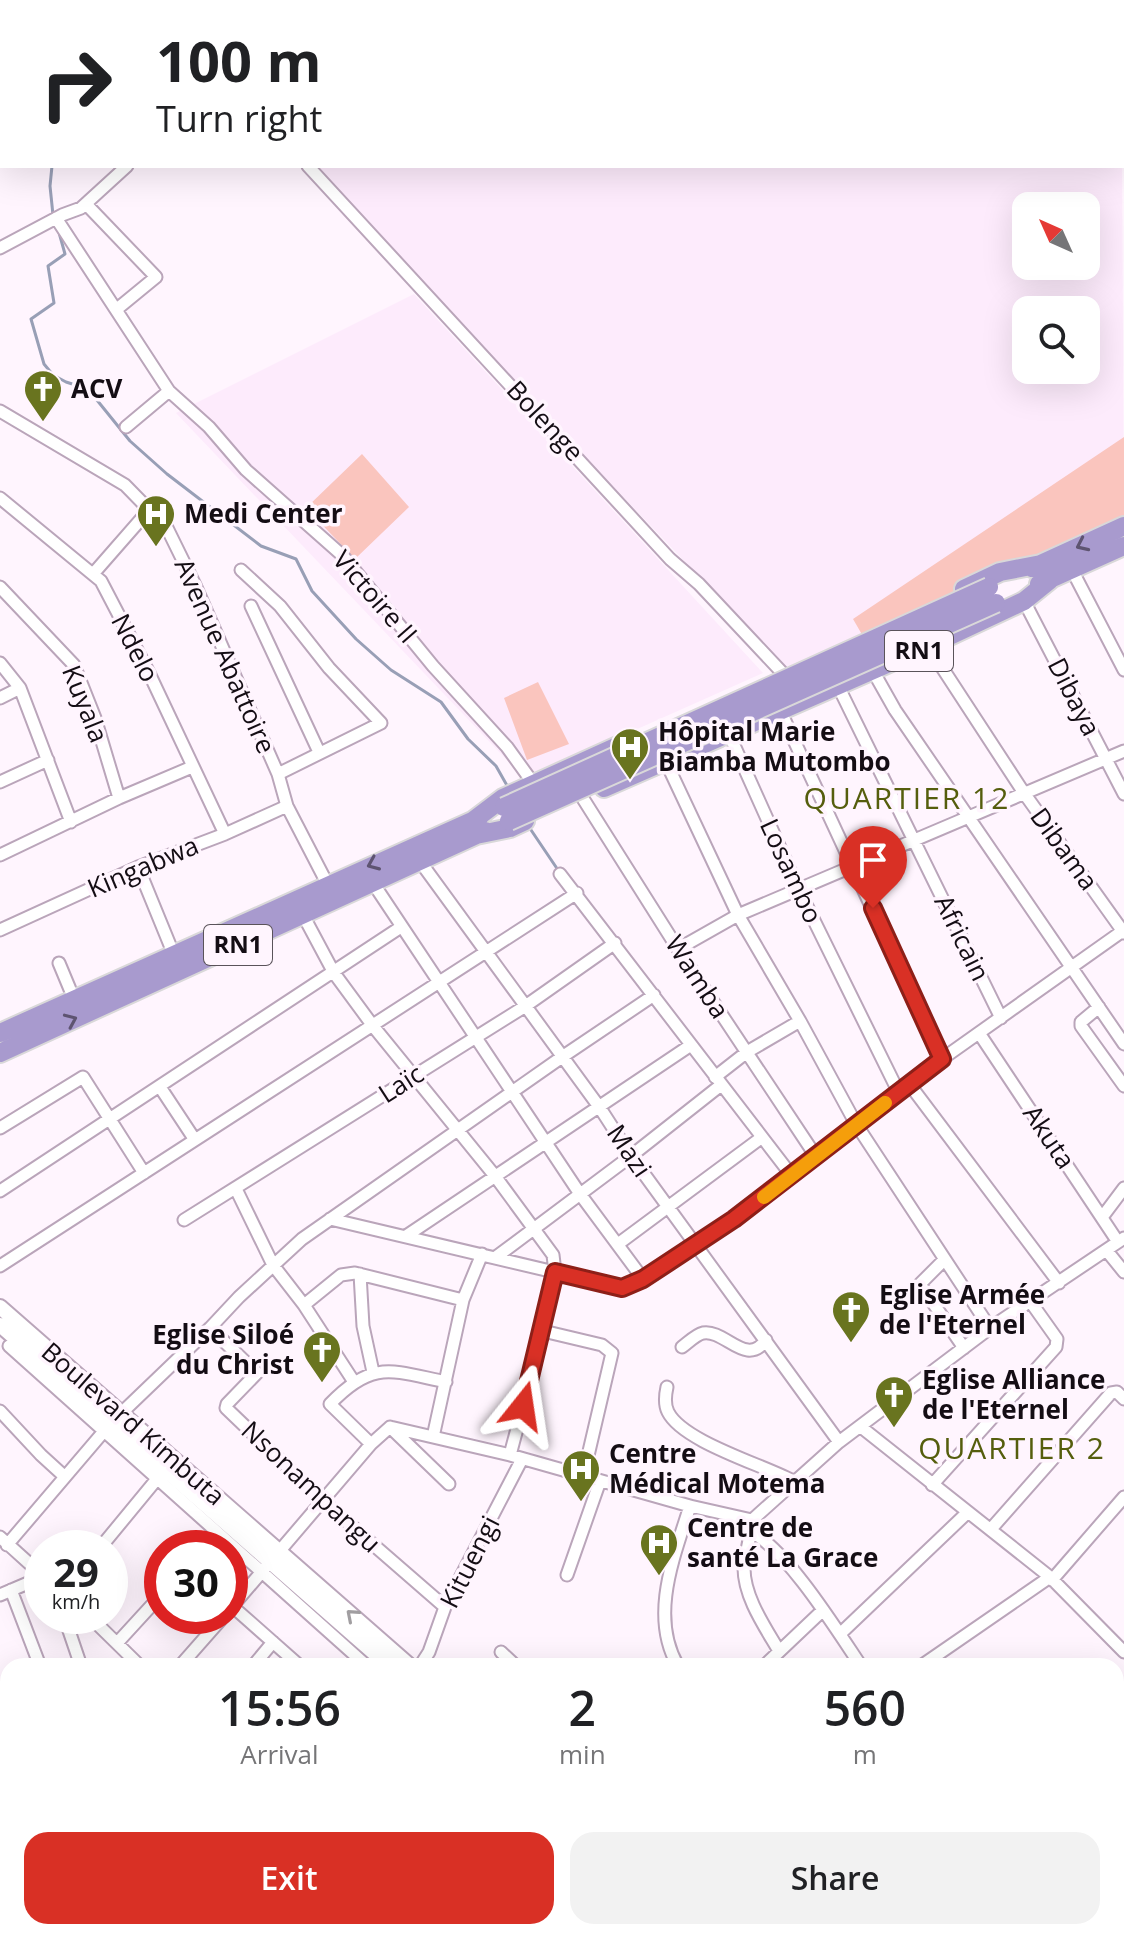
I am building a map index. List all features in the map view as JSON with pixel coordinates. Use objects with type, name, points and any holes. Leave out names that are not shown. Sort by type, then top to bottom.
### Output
[{"type":"highway","name":"RN1","points":[[517,806],[582,797],[928,646],[1024,601],[1045,572],[1124,526]]},
{"type":"highway","name":"RN1","points":[[517,806],[766,681],[1000,572],[1072,570],[1122,552]]},
{"type":"highway","points":[[473,829],[517,806],[1045,572]]},
{"type":"highway","name":"RN1","points":[[1,1029],[332,892],[473,829]]},
{"type":"highway","name":"RN1","points":[[0,1053],[303,915],[332,892],[373,883],[473,829]]},
{"type":"street","points":[[0,248],[81,208],[125,168]]},
{"type":"street","name":"Bolenge","points":[[310,168],[670,559],[699,584],[785,673],[806,700]]},
{"type":"street","points":[[86,204],[156,277],[117,309]]},
{"type":"street","name":"Victoire II","points":[[56,218],[169,391],[209,427],[246,470],[343,556],[433,666],[507,747],[517,806]]},
{"type":"street","points":[[126,427],[169,391]]},
{"type":"street","name":"Avenue Abattoire","points":[[0,411],[125,485],[167,528],[278,774],[287,806],[332,892]]},
{"type":"street","name":"Ndelo","points":[[0,498],[101,581],[149,673],[225,834]]},
{"type":"street","points":[[93,574],[149,510]]},
{"type":"street","points":[[241,570],[280,606],[329,668],[381,723],[278,774]]},
{"type":"street","points":[[1072,570],[1124,670]]},
{"type":"street","name":"Kuyala","points":[[0,587],[74,665],[95,718],[119,798]]},
{"type":"street","name":"Dibaya","points":[[1024,601],[1124,794]]},
{"type":"street","points":[[251,606],[319,752]]},
{"type":"street","name":"Dibama","points":[[928,646],[1024,793],[1124,931]]},
{"type":"street","name":"Africain","points":[[828,653],[840,686],[1001,1018]]},
{"type":"street","points":[[0,663],[20,688],[71,822]]},
{"type":"street","points":[[873,671],[895,710],[967,817],[1124,1044]]},
{"type":"street","points":[[766,681],[855,866],[942,1059]]},
{"type":"street","points":[[0,698],[20,688]]},
{"type":"street","name":"Losambo","points":[[729,734],[799,890],[899,1093]]},
{"type":"street","points":[[678,949],[738,915],[1124,751]]},
{"type":"street","points":[[0,782],[48,760]]},
{"type":"street","points":[[666,762],[738,915],[856,1124],[990,1328]]},
{"type":"street","points":[[0,855],[192,767]]},
{"type":"street","name":"Wamba","points":[[582,797],[678,949],[815,1155]]},
{"type":"street","name":"Kingabwa","points":[[0,930],[138,867],[225,834],[287,806]]},
{"type":"street","name":"Mazi","points":[[419,860],[839,1442]]},
{"type":"street","points":[[138,867],[174,955]]},
{"type":"street","points":[[560,874],[792,1176]]},
{"type":"street","points":[[373,883],[580,1194],[643,1279]]},
{"type":"street","points":[[0,1266],[577,893]]},
{"type":"street","points":[[303,915],[334,973],[495,1176],[553,1255],[555,1272],[543,1331],[510,1455]]},
{"type":"street","points":[[0,1191],[401,927]]},
{"type":"street","points":[[330,1219],[622,1288],[643,1279],[734,1219],[942,1059],[1124,931]]},
{"type":"street","name":"Laïc","points":[[184,1220],[524,1007],[615,943]]},
{"type":"street","points":[[59,963],[74,999]]},
{"type":"street","points":[[24,1559],[4,1541],[113,1422],[273,1265],[330,1219],[654,995]]},
{"type":"street","points":[[1099,1007],[1081,1022],[1081,1026],[1124,1086]]},
{"type":"street","points":[[496,1257],[631,1156],[747,1052],[800,1021]]},
{"type":"street","name":"Akuta","points":[[979,1033],[1121,1240]]},
{"type":"street","points":[[406,1236],[691,1045]]},
{"type":"street","points":[[0,1128],[83,1077],[144,1173]]},
{"type":"street","points":[[910,1085],[1059,1283]]},
{"type":"street","points":[[160,1087],[195,1140]]},
{"type":"street","points":[[618,1244],[761,1138]]},
{"type":"street","points":[[1103,1216],[1124,1188]]},
{"type":"street","points":[[236,1189],[273,1265],[304,1305],[354,1382]]},
{"type":"street","points":[[779,1651],[761,1621],[746,1585],[748,1525],[839,1442],[990,1328],[1121,1240]]},
{"type":"street","points":[[1107,1251],[1124,1272]]},
{"type":"street","points":[[433,1437],[463,1300],[482,1254]]},
{"type":"street","points":[[944,1260],[920,1284],[964,1348]]},
{"type":"street","points":[[304,1305],[341,1275],[360,1274],[463,1300]]},
{"type":"street","points":[[360,1274],[363,1326],[373,1372]]},
{"type":"street","points":[[932,1485],[1056,1347],[1057,1339],[1030,1301]]},
{"type":"street","name":"Boulevard Kimbuta","points":[[0,1307],[13,1342]]},
{"type":"street","name":"Boulevard Kimbuta","points":[[0,1325],[13,1342],[113,1422],[380,1658]]},
{"type":"street","name":"Nsonampangu","points":[[210,1328],[257,1373],[226,1408],[323,1501],[445,1607]]},
{"type":"street","points":[[543,1331],[602,1345],[612,1353],[583,1477]]},
{"type":"street","points":[[682,1347],[703,1333],[711,1333],[734,1346],[751,1351],[766,1340]]},
{"type":"street","points":[[371,1444],[330,1404],[354,1382],[373,1372],[386,1370],[446,1382]]},
{"type":"street","points":[[667,1387],[667,1411],[684,1429],[713,1446],[795,1482]]},
{"type":"street","points":[[991,1529],[1119,1395]]},
{"type":"street","points":[[0,1411],[64,1476]]},
{"type":"street","name":"Boulevard Kimbuta","points":[[113,1422],[161,1475],[271,1563],[399,1658]]},
{"type":"street","points":[[248,1588],[371,1444],[390,1427]]},
{"type":"street","points":[[390,1427],[510,1455],[748,1525],[774,1549],[856,1658]]},
{"type":"street","points":[[390,1427],[449,1484]]},
{"type":"street","points":[[861,1427],[1051,1578],[1124,1652]]},
{"type":"street","name":"Kituengi","points":[[425,1658],[445,1607],[522,1459]]},
{"type":"street","points":[[115,1530],[161,1475]]},
{"type":"street","points":[[567,1575],[600,1481]]},
{"type":"street","points":[[933,1658],[1051,1578],[1124,1497]]},
{"type":"street","points":[[674,1658],[663,1617],[678,1544],[690,1506]]},
{"type":"street","points":[[840,1634],[968,1512]]},
{"type":"street","points":[[271,1563],[355,1658]]},
{"type":"street","points":[[24,1584],[5,1592],[36,1658]]},
{"type":"street","points":[[772,1658],[822,1611]]},
{"type":"street","points":[[118,1642],[144,1614]]},
{"type":"street","points":[[248,1621],[291,1658]]},
{"type":"street","points":[[70,1634],[78,1658]]},
{"type":"street","points":[[109,1634],[133,1658]]},
{"type":"street","points":[[187,1658],[208,1634]]},
{"type":"street","points":[[260,1658],[273,1642]]},
{"type":"street","points":[[501,1652],[507,1658]]},
{"type":"shaded area","points":[[305,168],[1122,168],[1124,518],[789,671]]},
{"type":"shaded area","points":[[414,294],[763,673],[525,779],[176,413]]},
{"type":"shaded area","points":[[1124,437],[1124,516],[864,638],[853,619]]},
{"type":"shaded area","points":[[362,454],[409,507],[355,559],[306,508]]},
{"type":"shaded area","points":[[538,682],[569,744],[527,760],[504,698]]},
{"type":"waterway","points":[[52,168],[53,215]]},
{"type":"waterway","points":[[58,229],[65,254],[48,266],[54,303],[31,319],[44,364],[53,375],[88,389],[130,441],[167,474],[261,546],[296,559],[312,591],[356,639],[391,670],[441,702],[468,739],[496,766],[509,789]]},
{"type":"waterway","points":[[529,827],[558,870]]},
{"type":"slow traffic","points":[[764,1197],[885,1103]]},
{"type":"place","name":"ACV","points":[[43,423]]},
{"type":"place","name":"Medi Center","points":[[156,548]]},
{"type":"place","name":"Hôpital Marie Biamba Mutombo","points":[[630,781]]},
{"type":"place","name":"Eglise Armée de l'Eternel","points":[[851,1344]]},
{"type":"place","name":"Eglise Siloé du Christ","points":[[322,1384]]},
{"type":"place","name":"Eglise Alliance de l'Eternel","points":[[894,1429]]},
{"type":"place","name":"Centre Médical Motema","points":[[581,1503]]},
{"type":"place","name":"Centre de santé La Grace","points":[[659,1577]]},
{"type":"district","name":"QUARTIER 12","points":[[907,799]]},
{"type":"district","name":"QUARTIER 2","points":[[1012,1449]]},
{"type":"route","points":[[523,1406],[555,1272],[622,1288],[643,1279],[734,1219],[942,1059],[873,908]]}]
